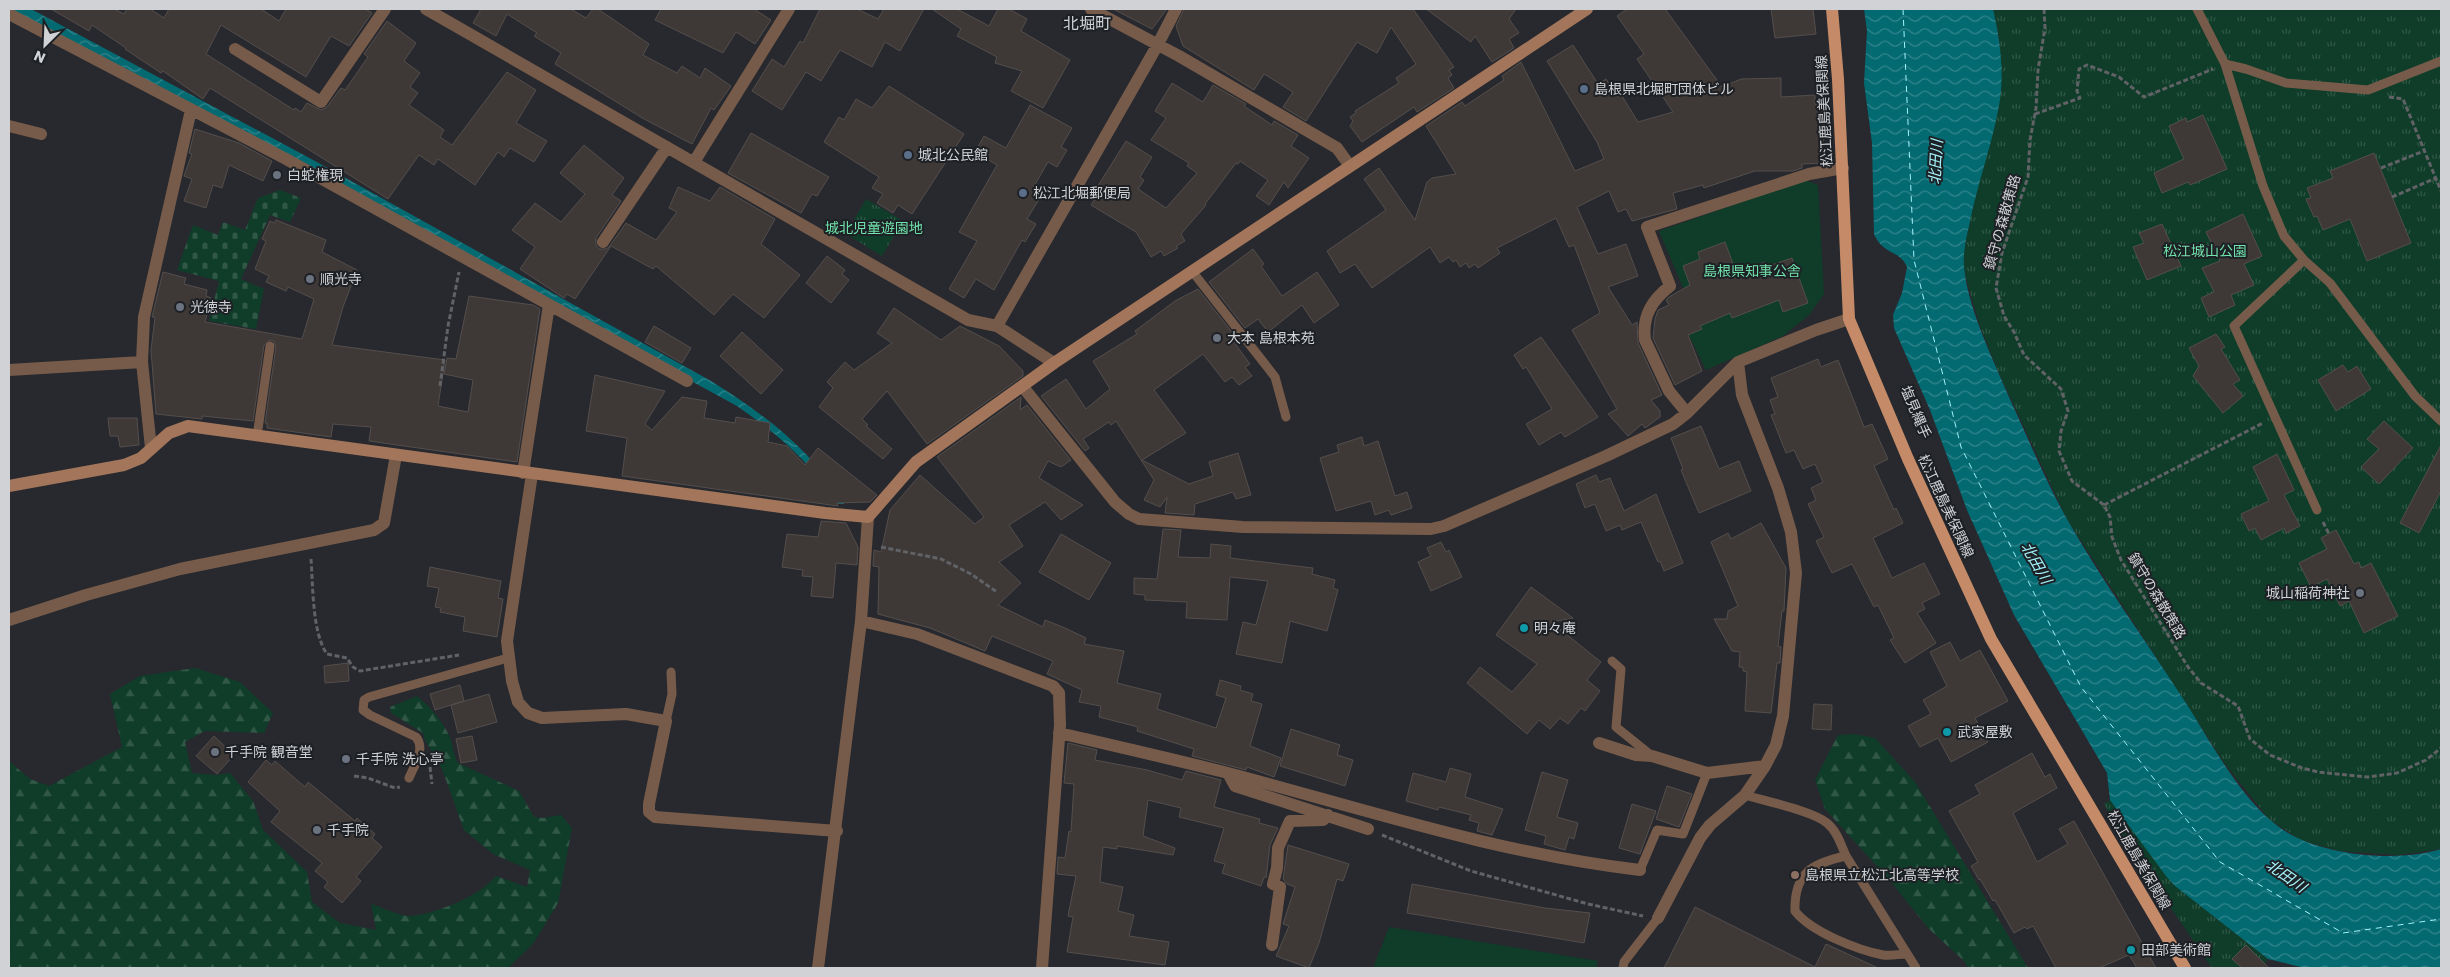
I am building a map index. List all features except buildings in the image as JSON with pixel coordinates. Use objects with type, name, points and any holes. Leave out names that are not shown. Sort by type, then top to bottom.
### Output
[{"type":"main road","name":"松江鹿島美保関線","points":[[1832,9],[1843,168],[1849,319],[1908,459],[1991,639],[2185,968]]},
{"type":"street","points":[[235,49],[321,102],[385,9]]},
{"type":"street","points":[[426,9],[968,320],[997,326],[1054,363]]},
{"type":"street","points":[[694,162],[789,9]]},
{"type":"street","points":[[1091,9],[1337,148],[1350,166]]},
{"type":"street","points":[[997,326],[1157,46],[1176,9]]},
{"type":"street","points":[[818,968],[837,831],[861,621],[868,517],[916,462],[1054,363],[1586,9]]},
{"type":"street","points":[[9,14],[286,159],[686,381]]},
{"type":"street","points":[[151,448],[142,362],[144,317],[191,110]]},
{"type":"street","points":[[9,126],[41,134]]},
{"type":"street","points":[[603,242],[667,146]]},
{"type":"street","points":[[1688,413],[1669,391],[1645,340],[1646,317],[1649,308],[1655,299],[1670,286],[1647,227],[1809,174],[1843,168]]},
{"type":"street","points":[[549,305],[508,641],[508,658],[518,702],[528,713],[535,716],[553,718],[626,714],[666,721],[649,804],[649,812],[655,817],[837,831]]},
{"type":"street","points":[[1023,387],[1074,454],[1115,502],[1129,514],[1148,521],[1243,527],[1431,529],[1444,526],[1606,456],[1672,424],[1688,413],[1738,362],[1816,330],[1849,319]]},
{"type":"street","points":[[9,370],[142,362]]},
{"type":"street","points":[[1658,918],[1705,831],[1745,795],[1765,766],[1776,745],[1783,716],[1796,573],[1791,532],[1778,488],[1742,395],[1738,362]]},
{"type":"street","points":[[9,486],[124,465],[141,458],[170,433],[188,426],[825,513],[868,517]]},
{"type":"street","points":[[9,620],[86,595],[180,569],[374,530],[384,523],[396,455]]},
{"type":"street","points":[[861,621],[917,634],[1053,686],[1059,693],[1061,700],[1042,968]]},
{"type":"street","points":[[1059,732],[1228,773],[1505,846],[1586,864],[1640,870]]},
{"type":"street","points":[[1600,743],[1636,755],[1652,756],[1707,774],[1765,766]]},
{"type":"street","points":[[1228,773],[1235,786],[1368,829]]},
{"type":"street","points":[[1272,945],[1280,887],[1273,884],[1277,868],[1278,848],[1290,821],[1323,820],[1328,815]]},
{"type":"lane","points":[[2196,9],[2225,64],[2272,211],[2284,236],[2304,260],[2330,283],[2415,396],[2441,421]]},
{"type":"lane","points":[[2225,64],[2286,83],[2368,90],[2441,61]]},
{"type":"lane","points":[[2304,260],[2234,326],[2316,510]]},
{"type":"lane","points":[[1192,271],[1275,377],[1286,418]]},
{"type":"lane","points":[[257,436],[270,346]]},
{"type":"lane","points":[[409,778],[421,749],[420,741],[416,737],[370,715],[364,710],[364,700],[508,658]]},
{"type":"lane","points":[[1612,661],[1621,669],[1616,727],[1652,756]]},
{"type":"lane","points":[[666,721],[672,694],[671,672]]},
{"type":"lane","points":[[1640,870],[1657,830],[1683,834],[1707,774]]},
{"type":"lane","points":[[1745,795],[1809,814],[1826,822],[1838,836],[1846,856],[1916,968]]},
{"type":"lane","points":[[1846,856],[1820,861],[1806,872],[1795,900],[1795,911],[1809,926],[1866,951],[1886,956],[1906,954]]},
{"type":"lane","points":[[1623,968],[1624,962],[1658,918]]},
{"type":"path","name":"鎮守の森散策路","points":[[2044,9],[2045,28],[2038,70],[2035,114],[2030,140],[2028,177],[2002,253],[1996,288],[2004,316],[2014,332],[2024,355],[2061,389],[2068,411],[2060,431],[2059,451],[2072,481],[2104,505],[2110,517],[2112,536],[2133,583],[2188,667],[2201,683],[2238,706],[2250,739],[2270,755],[2302,768],[2318,772],[2359,776],[2398,773],[2426,760],[2441,748]]},
{"type":"path","points":[[2035,114],[2080,98],[2077,91],[2079,69],[2087,64],[2119,76],[2144,97],[2225,64]]},
{"type":"path","points":[[2368,90],[2403,99],[2441,191]]},
{"type":"path","points":[[2380,168],[2424,151]]},
{"type":"path","points":[[2392,197],[2436,178]]},
{"type":"path","points":[[440,386],[450,316],[463,257]]},
{"type":"path","points":[[2104,505],[2275,417]]},
{"type":"path","points":[[310,543],[318,630],[323,648],[327,654],[347,658],[353,667],[360,671],[465,654],[486,665]]},
{"type":"path","points":[[866,544],[941,558],[971,574],[997,592]]},
{"type":"path","points":[[354,776],[368,778],[395,788],[405,785],[409,778]]},
{"type":"path","points":[[1368,829],[1471,872],[1588,904],[1658,918]]},
{"type":"green space","name":"松江城山公園","points":[[1993,9],[2441,9],[2441,849],[2398,855],[2340,851],[2301,840],[2269,819],[2225,764],[2067,519],[1998,371],[1980,326],[1964,271],[1964,251],[1974,198],[1995,121],[2001,86],[1999,36]]},
{"type":"green space","name":"島根県知事公舎","points":[[1805,180],[1818,185],[1824,294],[1809,315],[1783,336],[1706,370],[1683,323],[1695,316],[1659,231]]},
{"type":"green space","points":[[280,190],[301,198],[290,222],[270,215],[241,279],[264,289],[256,329],[209,321],[219,281],[177,270],[193,225],[218,235],[223,222],[245,230],[258,198]]},
{"type":"green space","name":"城北児童遊園地","points":[[866,199],[903,221],[882,256],[846,234]]},
{"type":"green space","points":[[195,668],[240,682],[273,713],[264,733],[205,731],[185,742],[192,773],[216,775],[230,773],[253,801],[263,830],[307,872],[312,902],[340,923],[376,930],[371,904],[407,916],[422,914],[469,897],[496,876],[527,887],[530,870],[493,854],[464,830],[442,769],[423,733],[391,713],[390,707],[417,696],[427,705],[445,728],[458,763],[519,791],[534,817],[543,818],[561,815],[572,828],[558,903],[533,944],[508,968],[9,968],[9,761],[30,779],[49,786],[122,747],[110,694],[140,676]]},
{"type":"green space","points":[[1854,734],[1875,738],[1915,782],[2028,968],[1968,968],[1964,961],[1928,928],[1892,883],[1825,809],[1815,780],[1838,735]]},
{"type":"green space","points":[[2110,800],[2174,885],[2268,959],[2260,968],[2212,968],[2132,851],[2104,804]]},
{"type":"green space","points":[[1389,927],[1598,961],[1596,968],[1373,968]]},
{"type":"water","points":[[9,9],[31,9],[315,161],[711,381],[768,420],[802,450],[844,504],[835,504],[826,489],[792,449],[737,406]]},
{"type":"water","name":"北田川","points":[[1864,9],[1993,9],[2001,54],[2000,100],[1964,250],[1964,269],[1972,306],[1983,337],[2044,474],[2080,542],[2109,587],[2238,784],[2264,815],[2295,837],[2314,845],[2336,850],[2380,856],[2402,856],[2441,849],[2441,968],[2305,968],[2268,959],[2175,886],[2110,800],[2107,773],[2014,615],[1967,510],[1930,410],[1894,328],[1893,315],[1902,293],[1907,267],[1900,258],[1882,246],[1874,234],[1872,143],[1864,83],[1867,31]]},
{"type":"ferry route","points":[[1903,9],[1914,260],[1961,447],[2081,687],[2220,862],[2343,933],[2441,919]]},
{"type":"place","name":"島根県北堀町団体ビル","points":[[1584,89]]},
{"type":"place","name":"城北公民館","points":[[908,155]]},
{"type":"place","name":"白蛇権現","points":[[277,175]]},
{"type":"place","name":"松江北堀郵便局","points":[[1023,193]]},
{"type":"place","name":"順光寺","points":[[310,279]]},
{"type":"place","name":"光徳寺","points":[[180,307]]},
{"type":"place","name":"大本 島根本苑","points":[[1217,338]]},
{"type":"place","name":"城山稲荷神社","points":[[2360,593]]},
{"type":"place","name":"明々庵","points":[[1524,628]]},
{"type":"place","name":"武家屋敷","points":[[1947,732]]},
{"type":"place","name":"千手院 観音堂","points":[[215,752]]},
{"type":"place","name":"千手院 洗心亭","points":[[346,759]]},
{"type":"place","name":"千手院","points":[[317,830]]},
{"type":"place","name":"島根県立松江北高等学校","points":[[1795,875]]},
{"type":"place","name":"田部美術館","points":[[2131,950]]},
{"type":"district","name":"北堀町","points":[[1087,23]]}]
